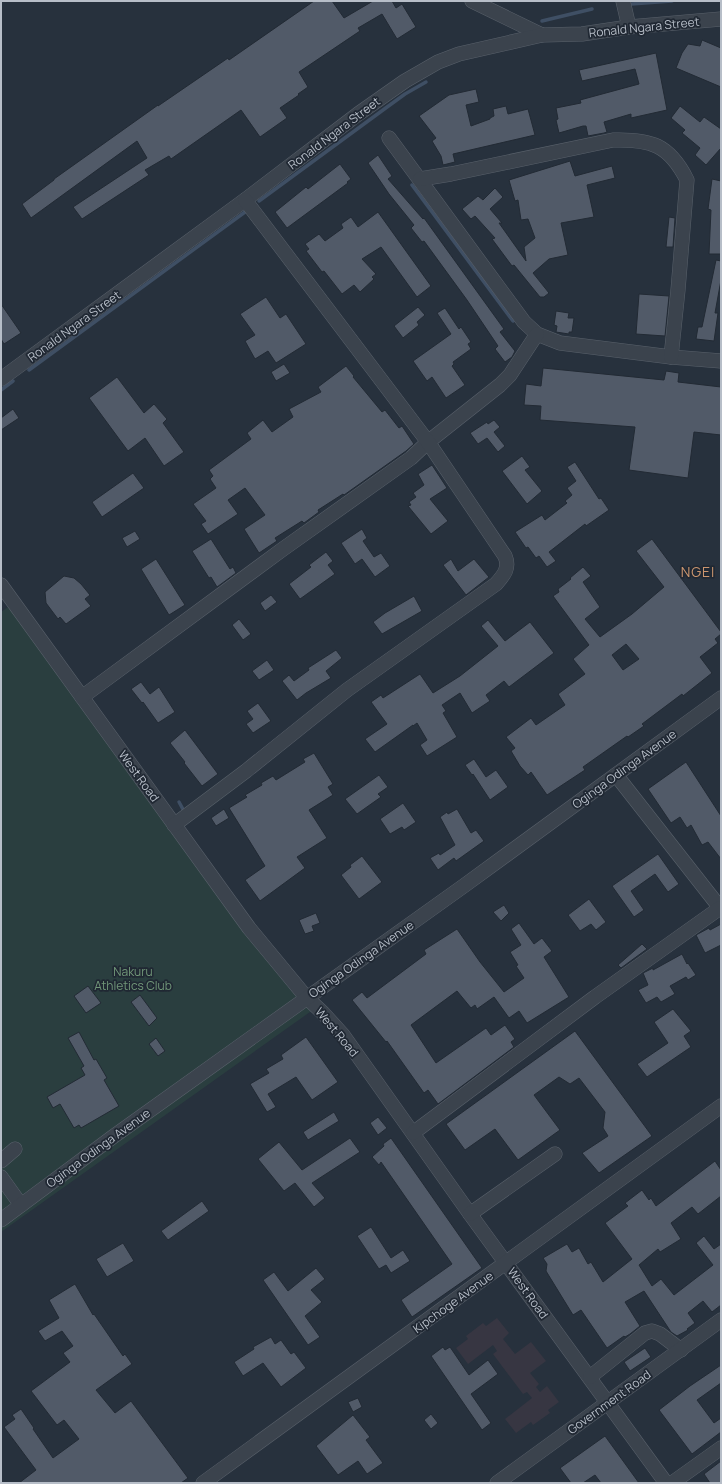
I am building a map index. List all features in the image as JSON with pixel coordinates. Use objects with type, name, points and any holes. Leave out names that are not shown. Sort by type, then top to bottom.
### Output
[{"type":"street","points":[[472,1],[542,35]]},
{"type":"street","points":[[623,1],[629,27]]},
{"type":"street","name":"Ronald Ngara Street","points":[[1,379],[245,200],[358,114],[405,81],[438,62],[459,54],[542,35],[582,34],[629,27],[721,19]]},
{"type":"street","points":[[389,138],[524,322],[537,334],[560,343],[671,357],[721,361]]},
{"type":"street","points":[[420,179],[451,174],[613,140],[631,139],[646,141],[658,145],[672,157],[687,180],[671,357]]},
{"type":"street","points":[[174,825],[246,771],[347,690],[496,584],[505,574],[507,562],[505,556],[428,442],[245,200]]},
{"type":"street","points":[[82,697],[411,458],[428,442],[500,385],[510,375],[537,334]]},
{"type":"street","name":"West Road","points":[[1,585],[249,928],[306,998],[323,1013],[343,1035],[470,1214],[666,1483]]},
{"type":"street","name":"Oginga Odinga Avenue","points":[[1,1220],[114,1136],[465,885],[721,698]]},
{"type":"street","points":[[413,1133],[595,997],[720,908],[616,775]]},
{"type":"street","name":"Kipchoge Avenue","points":[[203,1483],[721,1106]]},
{"type":"street","points":[[1,1161],[15,1149]]},
{"type":"street","points":[[470,1214],[555,1154]]},
{"type":"street","points":[[1,1177],[22,1205]]},
{"type":"street","name":"Government Road","points":[[497,1483],[721,1320]]},
{"type":"street","points":[[590,1377],[645,1333],[652,1331],[660,1334],[681,1350]]},
{"type":"street","points":[[672,1483],[721,1448]]},
{"type":"shaded area","points":[[497,1318],[509,1333],[503,1339],[515,1354],[531,1342],[546,1361],[530,1373],[539,1384],[536,1387],[540,1392],[547,1386],[559,1402],[548,1410],[550,1413],[533,1425],[531,1422],[516,1433],[505,1419],[532,1398],[527,1392],[523,1394],[493,1354],[497,1351],[493,1345],[468,1364],[456,1348],[468,1339],[466,1336],[483,1323],[486,1326]]},
{"type":"green space","name":"Nakuru Athletics Club","points":[[14,603],[317,1007],[1,1232],[1,612]]},
{"type":"building","points":[[314,1],[332,1],[344,18],[373,1],[392,1],[396,8],[402,4],[416,27],[397,39],[382,14],[358,28],[360,31],[299,72],[308,87],[280,108],[287,118],[260,137],[241,110],[171,159],[169,156],[145,170],[149,175],[82,219],[73,207],[147,158],[137,141],[31,218],[22,204],[54,179],[158,105],[228,58],[229,60]]},
{"type":"building","points":[[702,40],[721,48],[721,87],[676,68],[682,53],[688,44],[700,46]]},
{"type":"building","points":[[656,53],[667,110],[631,118],[631,114],[604,122],[607,132],[604,133],[588,136],[586,126],[583,126],[559,133],[556,120],[558,119],[556,108],[581,103],[580,100],[639,84],[635,69],[582,81],[579,70]]},
{"type":"building","points":[[476,89],[479,102],[466,105],[471,126],[494,116],[493,109],[506,106],[508,114],[528,109],[535,135],[453,154],[455,162],[443,165],[441,156],[432,141],[436,138],[419,116],[449,95]]},
{"type":"building","points":[[680,106],[700,122],[704,117],[721,129],[721,148],[706,165],[695,155],[700,148],[682,133],[685,130],[671,118]]},
{"type":"building","points":[[378,155],[392,176],[388,179],[423,219],[424,218],[504,329],[500,332],[515,351],[512,357],[505,362],[495,349],[498,346],[467,300],[424,241],[422,242],[411,228],[414,225],[389,194],[368,163]]},
{"type":"building","points":[[570,161],[575,176],[612,166],[615,178],[587,185],[594,217],[561,223],[568,255],[549,259],[533,273],[549,293],[544,297],[540,297],[514,265],[512,266],[492,239],[495,238],[475,216],[471,219],[462,209],[478,196],[483,200],[495,188],[503,197],[490,209],[502,223],[499,223],[526,261],[524,247],[535,238],[528,219],[521,220],[518,200],[515,201],[509,180]]},
{"type":"building","points":[[340,164],[351,179],[347,182],[348,183],[287,228],[275,212],[306,187],[308,189]]},
{"type":"building","points":[[712,179],[721,181],[721,254],[709,254],[711,210],[708,209]]},
{"type":"building","points":[[378,212],[431,286],[417,297],[381,247],[362,259],[376,274],[372,277],[374,279],[360,292],[354,285],[342,294],[324,271],[322,272],[306,251],[309,249],[305,244],[319,234],[325,241],[343,228],[341,224],[351,217],[358,227]]},
{"type":"building","points":[[669,217],[675,218],[673,247],[666,247]]},
{"type":"building","points":[[716,260],[721,261],[721,280],[715,313],[718,313],[714,341],[696,339],[698,327],[702,327]]},
{"type":"building","points":[[639,294],[669,296],[665,336],[636,334]]},
{"type":"building","points":[[266,297],[280,318],[286,314],[306,344],[276,363],[268,351],[255,359],[245,341],[255,335],[240,314]]},
{"type":"building","points":[[1,304],[21,333],[4,344],[1,339]]},
{"type":"building","points":[[418,307],[425,315],[417,322],[419,325],[403,338],[394,326]]},
{"type":"building","points":[[445,308],[459,329],[461,327],[471,342],[468,344],[471,349],[453,362],[454,364],[452,366],[465,385],[446,398],[432,377],[427,381],[413,361],[451,334],[437,313]]},
{"type":"building","points":[[556,311],[569,313],[568,318],[574,318],[572,332],[569,332],[569,334],[556,332],[557,326],[554,325]]},
{"type":"building","points":[[284,364],[290,373],[276,381],[271,372]]},
{"type":"building","points":[[346,366],[354,376],[353,377],[382,412],[385,410],[399,428],[402,426],[414,444],[344,495],[343,494],[318,510],[319,512],[304,523],[302,521],[275,538],[277,541],[259,553],[244,529],[265,515],[245,488],[228,500],[238,514],[208,534],[201,524],[206,521],[193,504],[216,488],[210,479],[213,476],[209,470],[251,439],[247,433],[263,420],[272,432],[293,417],[289,409],[321,392],[318,387]]},
{"type":"building","points":[[543,368],[664,380],[666,371],[679,373],[678,382],[721,387],[721,435],[694,432],[688,478],[629,470],[635,427],[540,420],[541,406],[524,405],[526,384],[541,386]]},
{"type":"building","points":[[117,377],[144,413],[154,404],[167,419],[163,423],[184,452],[164,466],[145,438],[128,451],[89,398]]},
{"type":"building","points":[[13,409],[19,418],[1,430],[1,418]]},
{"type":"building","points":[[494,420],[500,427],[494,432],[505,446],[498,452],[487,438],[478,444],[470,433],[487,422],[488,424]]},
{"type":"building","points":[[522,456],[530,467],[525,470],[542,491],[527,504],[502,471]]},
{"type":"building","points":[[575,462],[599,499],[601,498],[609,510],[586,526],[585,524],[549,552],[556,561],[547,567],[539,556],[536,558],[528,547],[526,548],[515,532],[542,515],[545,520],[567,503],[565,501],[572,495],[567,488],[576,481],[567,467]]},
{"type":"building","points":[[432,465],[447,488],[430,499],[448,521],[431,534],[408,506],[411,505],[409,502],[416,497],[413,493],[424,485],[418,474]]},
{"type":"building","points":[[133,473],[144,488],[102,517],[92,502]]},
{"type":"building","points":[[362,529],[367,538],[363,541],[374,557],[381,553],[390,566],[375,577],[362,559],[355,564],[341,543]]},
{"type":"building","points":[[135,531],[140,539],[127,547],[122,538]]},
{"type":"building","points":[[211,539],[230,569],[233,567],[236,573],[217,587],[211,577],[209,578],[192,551]]},
{"type":"building","points":[[652,539],[721,632],[721,634],[715,639],[718,643],[700,657],[712,673],[683,696],[682,694],[642,724],[644,726],[583,767],[585,770],[547,795],[531,772],[528,775],[520,766],[511,751],[515,748],[506,737],[531,718],[536,725],[565,705],[558,694],[585,674],[573,659],[589,645],[553,596],[559,592],[558,589],[583,567],[591,576],[583,582],[600,607],[585,619],[600,637],[632,614],[664,587],[636,551]],"holes":[[[626,644],[639,659],[623,670],[612,655]]]},
{"type":"building","points":[[326,552],[333,561],[328,565],[335,574],[300,599],[289,584],[311,567],[309,565]]},
{"type":"building","points":[[156,559],[185,605],[169,615],[141,569]]},
{"type":"building","points":[[451,559],[458,571],[474,559],[489,577],[466,595],[443,565]]},
{"type":"building","points":[[64,576],[74,578],[81,584],[90,595],[85,599],[91,606],[66,624],[60,617],[58,619],[46,603],[45,592]]},
{"type":"building","points":[[271,595],[277,602],[265,611],[260,603]]},
{"type":"building","points":[[414,596],[422,611],[382,634],[373,622]]},
{"type":"building","points":[[239,619],[251,634],[243,640],[232,625]]},
{"type":"building","points":[[488,620],[505,641],[530,622],[554,653],[509,687],[504,681],[486,695],[490,701],[472,713],[460,693],[442,705],[446,711],[443,713],[457,737],[427,756],[420,745],[427,740],[417,723],[375,752],[365,739],[387,724],[371,702],[381,695],[383,698],[420,674],[433,693],[460,676],[498,646],[481,626]]},
{"type":"building","points":[[336,650],[342,658],[326,671],[331,678],[297,700],[282,681],[289,675],[294,681],[309,670],[308,668]]},
{"type":"building","points":[[267,660],[274,670],[259,680],[252,671]]},
{"type":"building","points":[[141,682],[150,694],[159,687],[175,712],[158,723],[143,702],[142,703],[131,689]]},
{"type":"building","points":[[258,703],[271,721],[253,733],[246,724],[253,719],[247,711]]},
{"type":"building","points":[[185,730],[218,774],[202,786],[170,743]]},
{"type":"building","points":[[314,753],[333,784],[328,787],[333,795],[309,810],[327,838],[297,857],[305,868],[260,901],[245,880],[265,866],[229,808],[247,797],[245,795],[262,785],[261,783],[273,776],[276,780],[305,762],[303,759]]},
{"type":"building","points":[[474,759],[486,777],[496,770],[508,787],[490,800],[473,774],[472,775],[465,765]]},
{"type":"building","points":[[686,762],[721,816],[721,859],[708,842],[702,845],[691,825],[687,828],[680,817],[671,823],[648,789]]},
{"type":"building","points":[[379,775],[388,787],[378,794],[381,797],[357,814],[345,799]]},
{"type":"building","points":[[403,803],[416,822],[404,830],[402,827],[390,834],[380,819]]},
{"type":"building","points":[[224,809],[229,818],[216,826],[211,818]]},
{"type":"building","points":[[457,809],[471,833],[476,830],[484,841],[456,861],[454,858],[438,870],[430,858],[439,853],[440,855],[455,845],[440,817],[447,812],[448,814]]},
{"type":"building","points":[[658,854],[679,884],[668,892],[655,874],[631,891],[644,910],[634,917],[612,886]]},
{"type":"building","points":[[362,856],[382,882],[359,899],[341,875],[351,867],[350,865]]},
{"type":"building","points":[[589,899],[606,922],[596,930],[591,924],[580,931],[568,915]]},
{"type":"building","points":[[504,905],[509,913],[501,921],[493,912]]},
{"type":"building","points":[[316,913],[320,923],[312,926],[314,931],[305,934],[299,920]]},
{"type":"building","points":[[519,923],[534,944],[542,938],[552,951],[544,957],[569,997],[527,1023],[519,1011],[509,1018],[494,997],[477,1009],[475,1005],[471,1008],[457,991],[411,1025],[436,1063],[486,1028],[491,1035],[505,1025],[515,1039],[511,1042],[514,1047],[438,1104],[428,1090],[424,1093],[387,1041],[386,1042],[352,1000],[362,992],[367,998],[426,954],[424,950],[457,929],[480,962],[504,992],[524,978],[516,966],[518,965],[510,952],[521,945],[511,929]]},
{"type":"building","points":[[721,924],[721,945],[705,953],[696,935]]},
{"type":"building","points":[[642,944],[647,949],[621,968],[618,965]]},
{"type":"building","points":[[682,954],[687,964],[688,963],[696,975],[688,980],[686,977],[670,986],[675,994],[661,1002],[657,997],[646,1003],[638,990],[648,985],[643,973],[653,968],[653,970]]},
{"type":"building","points":[[88,986],[101,1003],[86,1013],[74,996]]},
{"type":"building","points":[[140,995],[157,1018],[149,1026],[131,1002]]},
{"type":"building","points":[[673,1009],[691,1031],[684,1036],[691,1047],[647,1077],[637,1064],[668,1043],[654,1022]]},
{"type":"building","points":[[575,1031],[652,1136],[599,1173],[582,1153],[608,1136],[603,1128],[605,1112],[579,1078],[570,1084],[559,1077],[534,1095],[560,1130],[518,1160],[495,1129],[465,1150],[446,1124]]},
{"type":"building","points":[[79,1032],[94,1060],[96,1059],[107,1078],[104,1080],[119,1106],[81,1128],[79,1125],[74,1128],[60,1104],[53,1108],[47,1097],[85,1075],[81,1068],[84,1066],[68,1038]]},
{"type":"building","points":[[306,1037],[338,1082],[312,1100],[296,1077],[268,1094],[276,1107],[267,1112],[250,1084],[269,1073],[266,1069],[283,1059],[281,1055]]},
{"type":"building","points":[[156,1038],[165,1051],[158,1056],[149,1044]]},
{"type":"building","points":[[334,1112],[339,1121],[308,1140],[303,1132]]},
{"type":"building","points":[[378,1117],[387,1128],[378,1135],[370,1123]]},
{"type":"building","points":[[350,1138],[360,1152],[312,1183],[325,1198],[314,1207],[295,1183],[284,1191],[258,1159],[279,1142],[302,1170]]},
{"type":"building","points":[[391,1138],[482,1268],[412,1317],[401,1300],[452,1264],[381,1162],[379,1165],[372,1157],[384,1146],[383,1144]]},
{"type":"building","points":[[715,1161],[721,1170],[721,1196],[698,1214],[692,1207],[671,1223],[681,1239],[660,1252],[658,1249],[639,1265],[652,1286],[661,1279],[674,1295],[713,1265],[696,1243],[704,1236],[714,1249],[721,1244],[721,1305],[712,1312],[703,1301],[688,1313],[695,1323],[687,1329],[688,1330],[677,1336],[671,1332],[644,1291],[625,1302],[640,1326],[607,1348],[581,1310],[573,1315],[546,1271],[547,1264],[543,1258],[567,1244],[572,1252],[579,1248],[588,1264],[591,1262],[603,1282],[632,1259],[605,1223],[628,1206],[625,1203],[642,1190],[649,1200],[651,1198],[656,1206]]},
{"type":"building","points":[[202,1201],[209,1211],[168,1240],[161,1231]]},
{"type":"building","points":[[371,1227],[391,1258],[403,1250],[410,1261],[391,1273],[386,1265],[379,1269],[357,1236]]},
{"type":"building","points":[[123,1243],[134,1261],[107,1277],[96,1259]]},
{"type":"building","points":[[316,1268],[325,1279],[311,1290],[322,1302],[305,1316],[320,1337],[308,1345],[263,1280],[274,1272],[288,1291]]},
{"type":"building","points":[[75,1284],[93,1315],[94,1314],[123,1356],[125,1354],[132,1364],[96,1390],[115,1413],[131,1401],[188,1478],[181,1483],[19,1483],[36,1470],[4,1427],[15,1419],[12,1415],[21,1409],[53,1458],[79,1439],[64,1420],[57,1425],[31,1391],[70,1362],[63,1353],[73,1346],[62,1331],[45,1341],[38,1331],[59,1318],[49,1300]]},
{"type":"building","points":[[271,1337],[275,1344],[281,1340],[291,1354],[294,1352],[306,1368],[281,1387],[263,1363],[243,1376],[234,1362],[254,1349],[253,1347]]},
{"type":"building","points":[[443,1347],[445,1350],[450,1347],[469,1375],[488,1360],[498,1374],[471,1394],[491,1423],[482,1430],[431,1356]]},
{"type":"building","points":[[645,1348],[651,1357],[630,1371],[624,1362]]},
{"type":"building","points":[[721,1365],[721,1383],[697,1400],[714,1423],[721,1418],[721,1432],[692,1454],[659,1410],[690,1386]]},
{"type":"building","points":[[358,1398],[362,1407],[353,1412],[348,1402]]},
{"type":"building","points":[[431,1414],[438,1423],[431,1429],[424,1420]]},
{"type":"building","points":[[353,1415],[370,1437],[366,1440],[383,1463],[367,1474],[358,1461],[338,1475],[316,1446]]},
{"type":"building","points":[[605,1436],[639,1483],[601,1483],[595,1475],[583,1483],[571,1483],[560,1468]]},
{"type":"building","points":[[721,1461],[721,1483],[710,1483],[704,1474]]},
{"type":"waterway","points":[[631,4],[672,1]]},
{"type":"waterway","points":[[542,21],[592,9]]},
{"type":"waterway","points":[[259,201],[405,94],[426,82]]},
{"type":"waterway","points":[[412,185],[513,321]]},
{"type":"waterway","points":[[29,370],[245,212]]},
{"type":"waterway","points":[[1,390],[13,381]]},
{"type":"waterway","points":[[179,802],[185,813]]},
{"type":"district","name":"NGEI","points":[[698,571]]}]
